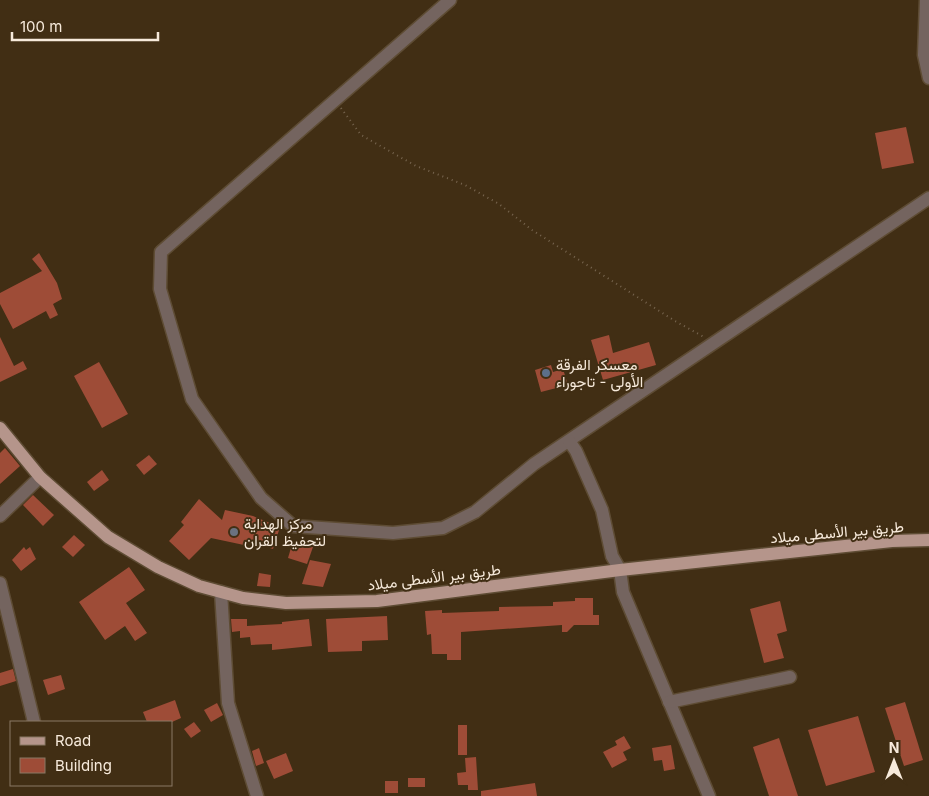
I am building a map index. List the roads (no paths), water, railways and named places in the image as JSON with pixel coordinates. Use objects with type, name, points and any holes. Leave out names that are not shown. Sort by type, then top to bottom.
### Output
[{"type":"main road","name":"طريق بير الأسطى ميلاد","points":[[0,428],[40,477],[108,537],[158,566],[199,586],[243,598],[286,602],[341,603],[440,594],[620,570],[892,541],[929,540]]},
{"type":"street","points":[[450,0],[161,252],[160,289],[192,399],[261,498],[293,526],[327,530],[393,533],[443,528],[475,512],[534,464],[929,198]]},
{"type":"street","points":[[926,0],[924,55],[929,78]]},
{"type":"street","points":[[569,441],[576,451],[602,510],[612,556],[620,570],[622,592],[708,796]]},
{"type":"street","points":[[0,516],[40,477]]},
{"type":"street","points":[[0,584],[34,721]]},
{"type":"street","points":[[221,592],[228,703],[258,796]]},
{"type":"street","points":[[669,702],[790,677]]},
{"type":"place","name":"معسكر الفرقة الأولى - تاجوراء","points":[[546,373]]},
{"type":"place","name":"مركز الهداية لتحفيظ القران","points":[[234,532]]}]
